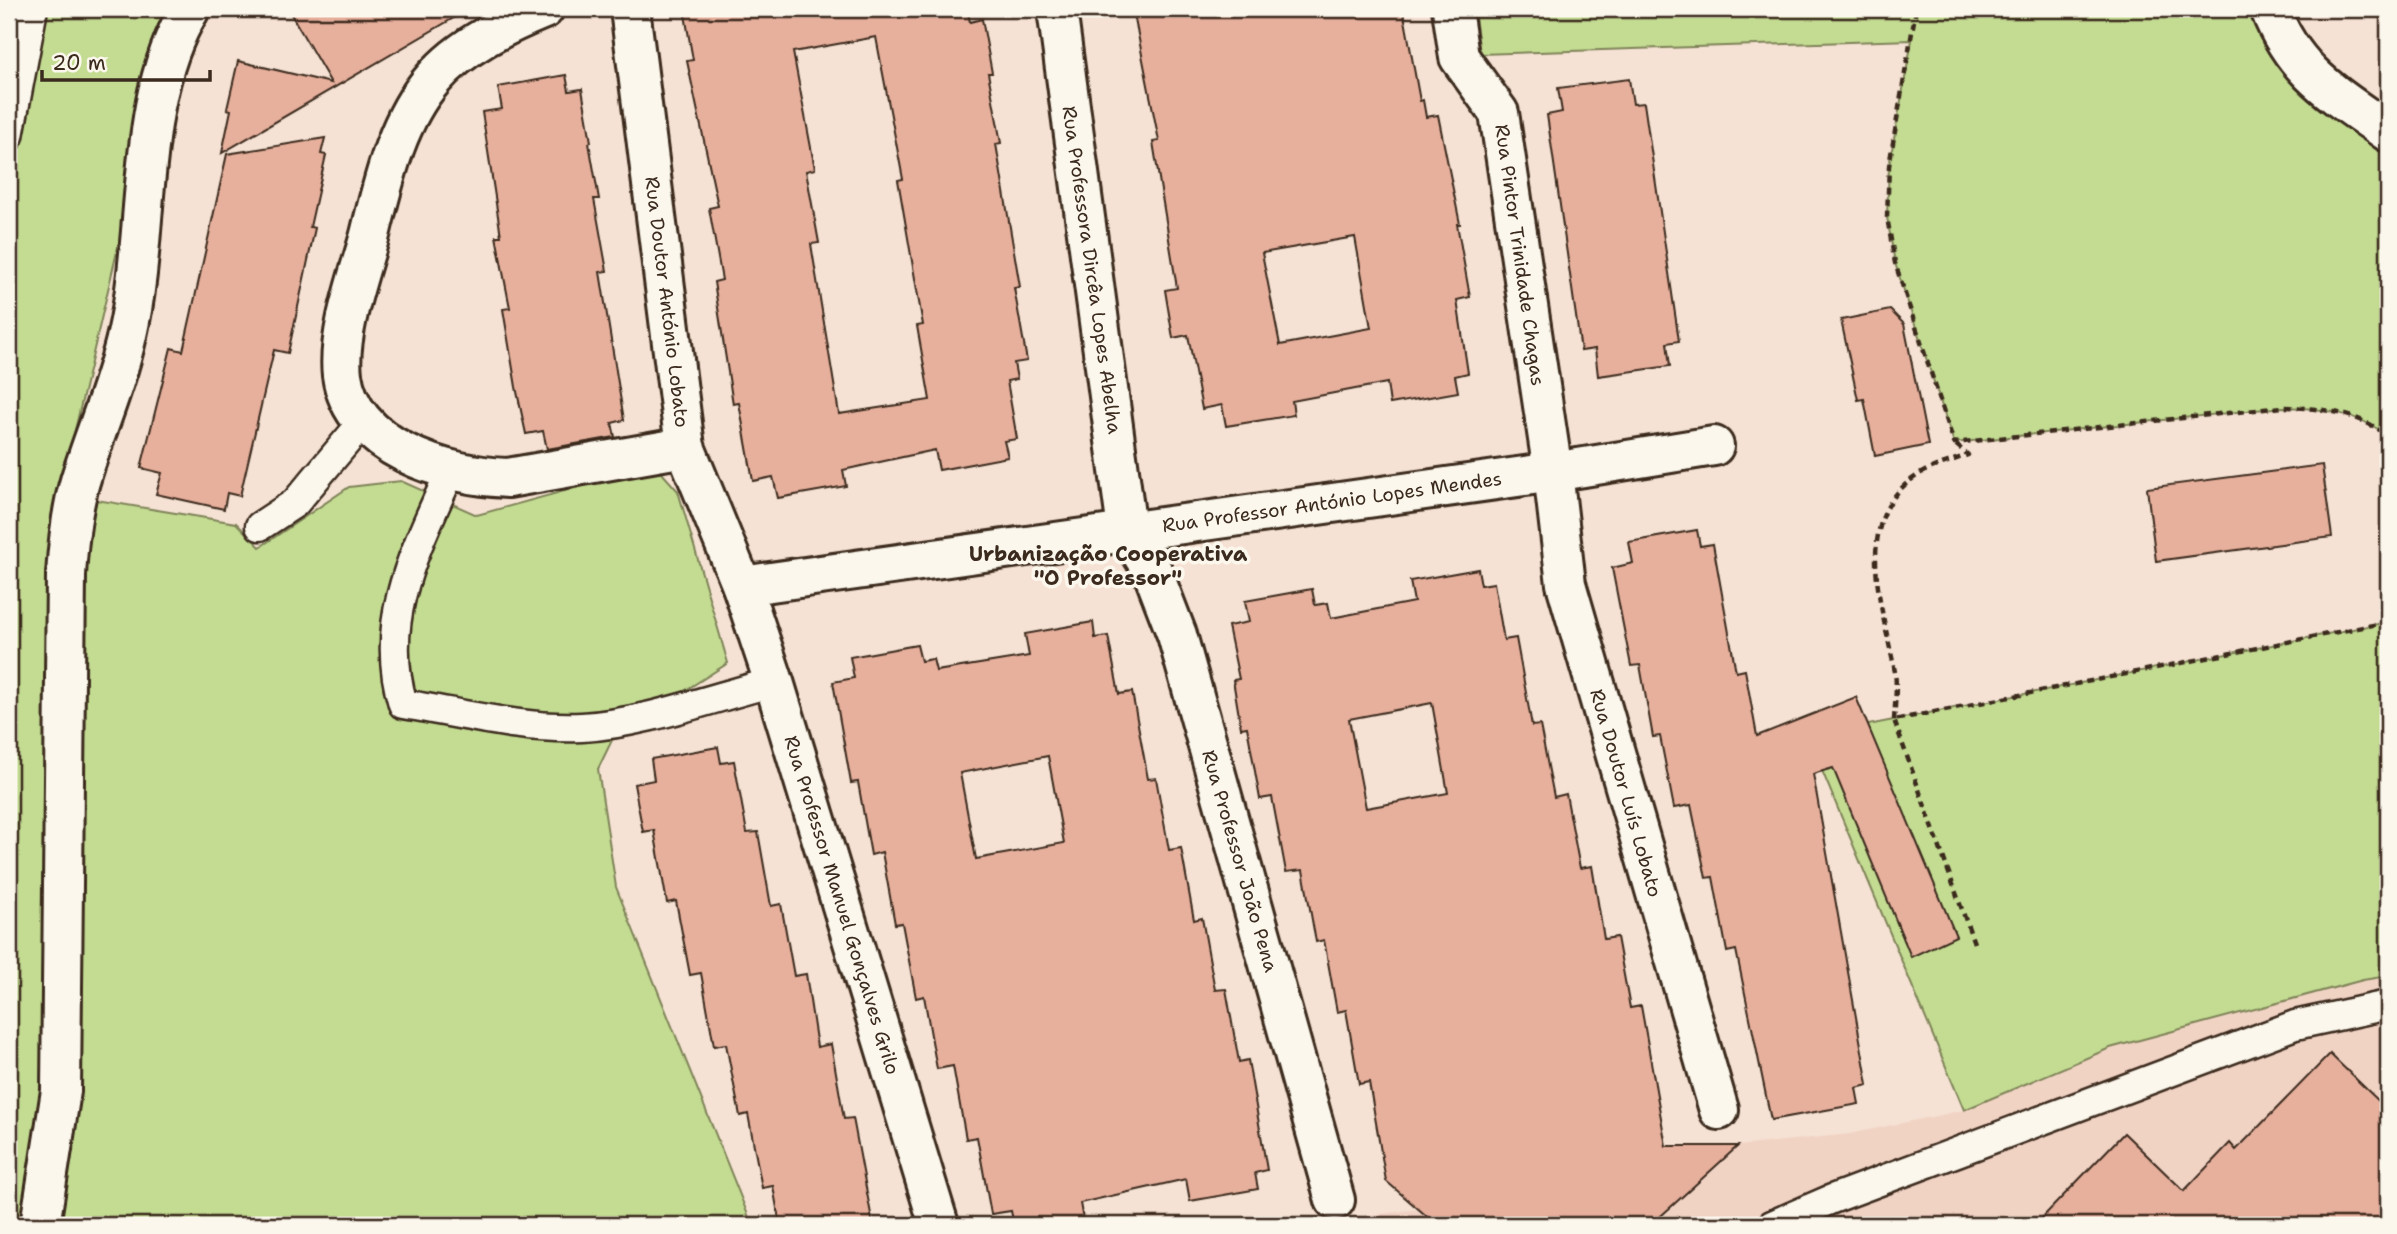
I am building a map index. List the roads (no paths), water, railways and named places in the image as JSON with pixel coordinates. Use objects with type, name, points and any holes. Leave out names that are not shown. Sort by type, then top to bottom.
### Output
[{"type":"street","points":[[40,1225],[61,1091],[66,575],[71,523],[81,479],[106,410],[128,333],[154,121],[171,53],[191,9]]},
{"type":"street","points":[[544,9],[486,36],[433,79],[400,138],[386,172],[345,339],[342,373],[348,400],[363,422],[389,443],[421,460],[479,477],[508,478],[685,447]]},
{"type":"street","name":"Rua Doutor António Lobato","points":[[630,9],[685,447],[741,586]]},
{"type":"street","name":"Rua Professora Dircêa Lopes Abelha","points":[[1057,9],[1127,530]]},
{"type":"street","name":"Rua Pintor Trinidade Chagas","points":[[1452,9],[1459,57],[1499,113],[1553,472]]},
{"type":"street","points":[[2270,9],[2284,40],[2309,74],[2388,132]]},
{"type":"street","name":"Rua Professor António Lopes Mendes","points":[[741,586],[1553,472],[1714,446]]},
{"type":"street","name":"Rua Doutor Luís Lobato","points":[[1553,472],[1560,545],[1576,622],[1719,1110]]},
{"type":"street","name":"Rua Professor João Pena","points":[[1127,530],[1152,570],[1173,624],[1335,1200]]},
{"type":"street","name":"Rua Professor Manuel Gonçalves Grilo","points":[[741,586],[774,682],[939,1225]]},
{"type":"lane","points":[[9,136],[33,9]]},
{"type":"lane","points":[[260,526],[295,503],[363,422]]},
{"type":"lane","points":[[451,470],[408,568],[398,600],[393,658],[402,704],[533,724],[584,727],[627,720],[774,682]]},
{"type":"lane","points":[[1772,1225],[1832,1199],[2295,1025],[2388,1005]]},
{"type":"district","name":"Urbanização Cooperativa \"O Professor\"","points":[[1108,566]]}]
